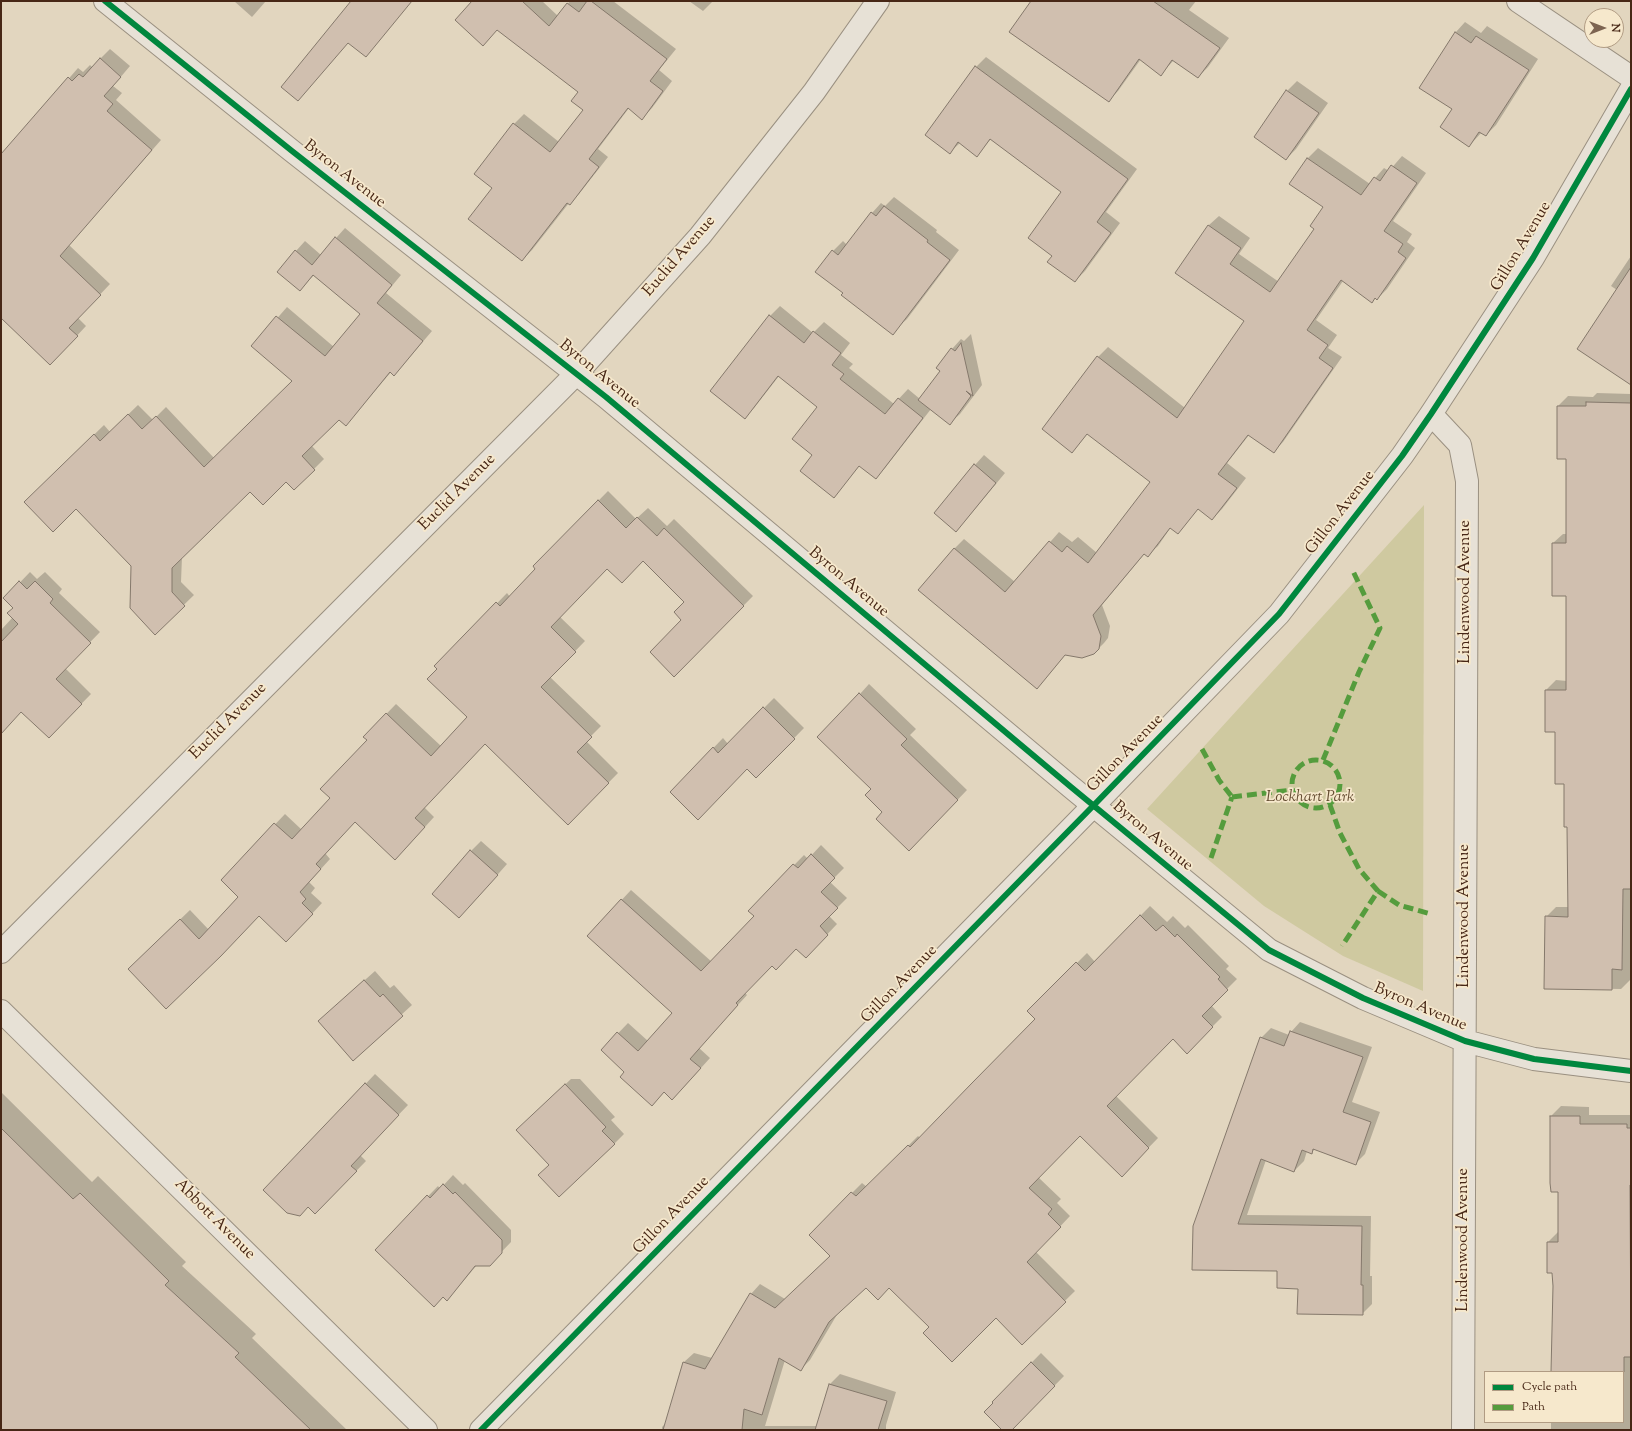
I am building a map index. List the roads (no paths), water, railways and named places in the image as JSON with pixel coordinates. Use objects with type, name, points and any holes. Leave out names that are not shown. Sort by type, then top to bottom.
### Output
[{"type":"street","name":"Byron Avenue","points":[[105,1],[292,151],[577,373],[1269,950],[1363,998],[1465,1041],[1534,1059],[1631,1071]]},
{"type":"street","name":"Euclid Avenue","points":[[1,952],[577,373],[700,236],[814,92],[878,1]]},
{"type":"street","points":[[1518,1],[1631,77]]},
{"type":"street","name":"Gillon Avenue","points":[[480,1430],[1094,805],[1279,614],[1402,456],[1431,414],[1533,258],[1631,90]]},
{"type":"street","name":"Lindenwood Avenue","points":[[1431,414],[1460,445],[1467,481],[1463,1430]]},
{"type":"street","name":"Abbott Avenue","points":[[1,1011],[426,1430]]},
{"type":"park label","name":"Lockhart Park","points":[[1310,798]]}]
